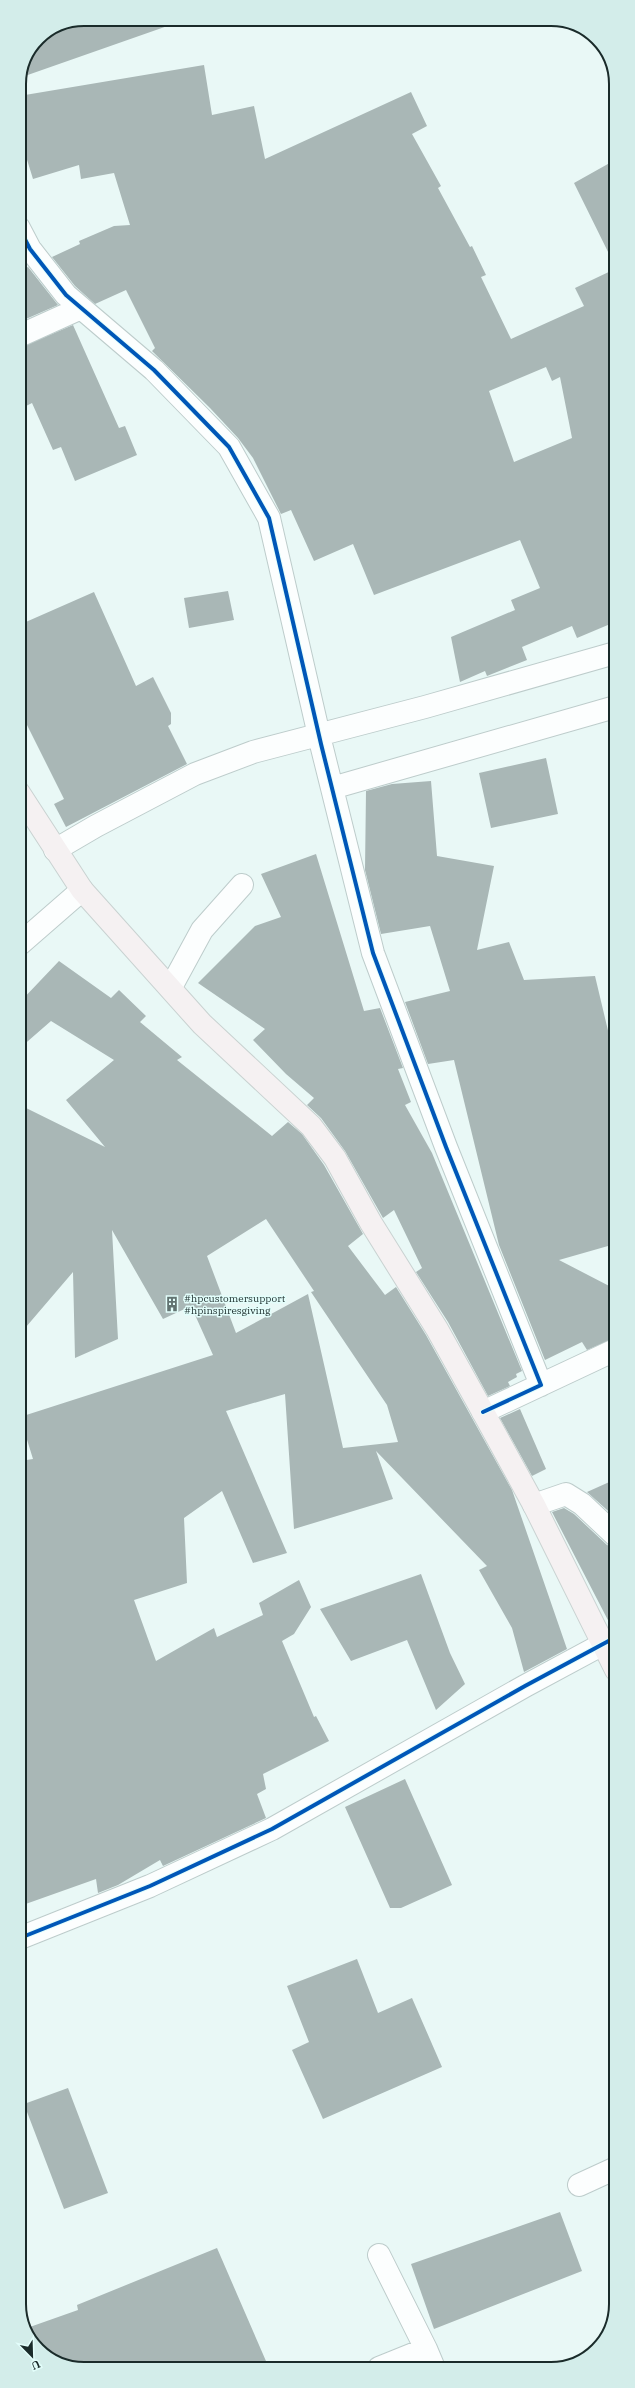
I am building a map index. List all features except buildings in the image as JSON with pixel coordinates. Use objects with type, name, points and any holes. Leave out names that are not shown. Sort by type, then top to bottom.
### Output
[{"type":"main road","points":[[26,804],[80,888],[171,987],[202,1024],[311,1126],[335,1158],[371,1223],[437,1329],[609,1639]]},
{"type":"street","points":[[26,241],[34,255],[66,295],[154,370],[228,448],[269,518],[319,739],[373,952],[446,1147],[540,1385]]},
{"type":"street","points":[[26,333],[81,308]]},
{"type":"street","points":[[59,856],[96,826],[195,774],[253,752],[319,739],[609,655]]},
{"type":"street","points":[[331,785],[609,709]]},
{"type":"street","points":[[171,987],[202,930],[242,885]]},
{"type":"street","points":[[26,938],[80,888]]},
{"type":"street","points":[[483,1412],[609,1353]]},
{"type":"street","points":[[534,1504],[566,1494],[582,1504],[609,1529]]},
{"type":"street","points":[[26,1936],[150,1886],[272,1829],[525,1686],[609,1642]]},
{"type":"street","points":[[579,2185],[609,2171]]},
{"type":"street","points":[[379,2255],[430,2359],[413,2362]]},
{"type":"cycle path","points":[[26,241],[30,249],[66,295],[154,370],[229,447],[269,518],[321,744],[373,953],[446,1147],[541,1385],[483,1412]]},
{"type":"cycle path","points":[[26,1936],[150,1886],[272,1829],[525,1686],[609,1641]]},
{"type":"place","name":"#hpcustomersupport #hpinspiresgiving","points":[[172,1304]]}]
